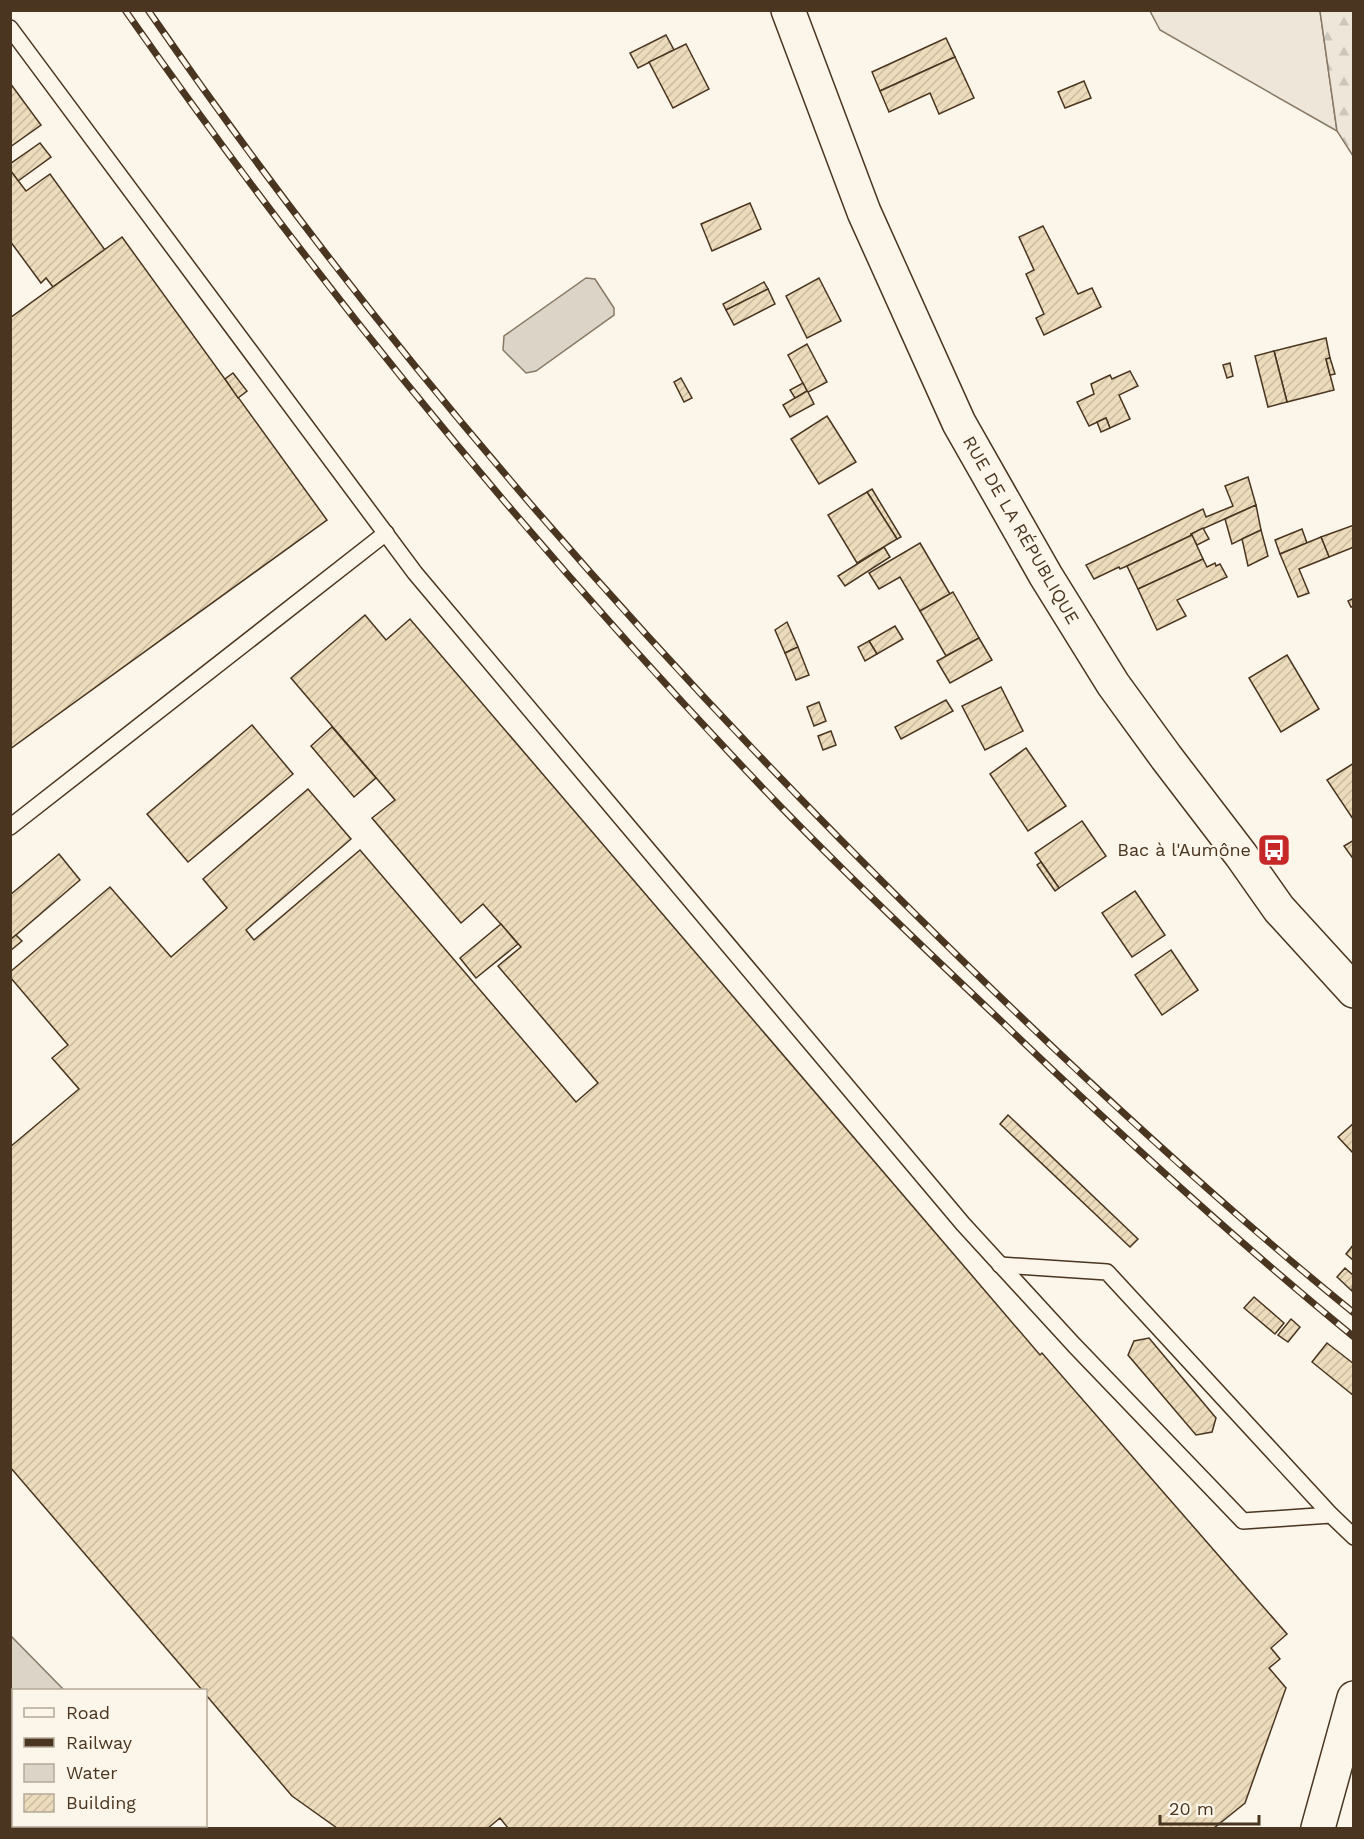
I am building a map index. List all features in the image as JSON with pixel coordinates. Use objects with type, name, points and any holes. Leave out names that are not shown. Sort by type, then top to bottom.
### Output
[{"type":"main road","name":"RUE DE LA RÉPUBLIQUE","points":[[788,10],[864,212],[959,423],[1046,576],[1113,684],[1166,757],[1279,909],[1353,991]]},
{"type":"main road","points":[[1318,1828],[1353,1698]]},
{"type":"lane","points":[[10,28],[423,582],[963,1224],[1074,1346],[1243,1521],[1331,1515]]},
{"type":"lane","points":[[10,827],[386,533]]},
{"type":"lane","points":[[1000,1265],[1107,1272],[1353,1537]]},
{"type":"green space","points":[[1150,11],[1320,11],[1337,131],[1160,30]]},
{"type":"green space","points":[[1320,11],[1353,11],[1353,156],[1337,131]]},
{"type":"water","points":[[586,278],[595,279],[614,308],[614,315],[536,371],[526,373],[503,350],[504,336]]},
{"type":"water","points":[[11,1636],[63,1689],[12,1689],[12,1827],[206,1828],[11,1828]]},
{"type":"building","points":[[666,35],[674,50],[638,68],[630,53]]},
{"type":"building","points":[[946,38],[955,57],[880,91],[872,72]]},
{"type":"building","points":[[686,44],[709,89],[673,108],[649,62]]},
{"type":"building","points":[[955,57],[974,98],[939,114],[930,93],[889,112],[880,91]]},
{"type":"building","points":[[1084,81],[1091,98],[1065,108],[1058,92]]},
{"type":"building","points":[[10,83],[41,125],[10,147]]},
{"type":"building","points":[[40,143],[51,157],[18,181],[10,170],[10,164]]},
{"type":"building","points":[[10,170],[26,191],[50,174],[105,250],[53,287],[46,278],[41,283],[10,241]]},
{"type":"building","points":[[750,203],[761,229],[712,251],[701,224]]},
{"type":"building","points":[[1043,226],[1078,294],[1092,288],[1101,307],[1044,335],[1036,318],[1044,314],[1026,274],[1034,270],[1019,237]]},
{"type":"building","points":[[122,237],[327,520],[10,749],[10,318]]},
{"type":"building","points":[[819,278],[841,321],[807,338],[786,296]]},
{"type":"building","points":[[764,282],[768,289],[726,310],[723,304]]},
{"type":"building","points":[[768,289],[775,304],[734,325],[726,310]]},
{"type":"building","points":[[1326,338],[1330,358],[1326,359],[1334,390],[1287,402],[1274,351]]},
{"type":"building","points":[[807,344],[827,382],[808,392],[814,404],[790,417],[783,405],[807,391],[788,355]]},
{"type":"building","points":[[1274,351],[1287,402],[1268,407],[1255,356]]},
{"type":"building","points":[[1330,358],[1335,374],[1330,375],[1326,359]]},
{"type":"building","points":[[1230,363],[1233,376],[1227,378],[1223,365]]},
{"type":"building","points":[[1130,371],[1138,386],[1119,395],[1130,419],[1110,428],[1106,418],[1089,426],[1077,402],[1094,394],[1091,384],[1110,375],[1112,379]]},
{"type":"building","points":[[233,373],[247,391],[238,398],[225,379]]},
{"type":"building","points":[[681,378],[692,398],[684,402],[674,382]]},
{"type":"building","points":[[803,383],[807,391],[795,398],[790,390]]},
{"type":"building","points":[[827,416],[856,462],[819,484],[791,439]]},
{"type":"building","points":[[1106,418],[1110,428],[1101,432],[1097,422]]},
{"type":"building","points":[[1248,477],[1256,505],[1127,566],[1120,569],[1119,567],[1094,579],[1086,565],[1203,509],[1206,517],[1233,506],[1225,486]]},
{"type":"building","points":[[872,489],[901,537],[897,539],[867,492]]},
{"type":"building","points":[[867,492],[897,539],[857,563],[828,515]]},
{"type":"building","points":[[1256,505],[1261,530],[1232,544],[1225,519]]},
{"type":"building","points":[[1354,525],[1354,547],[1329,557],[1321,537]]},
{"type":"building","points":[[1203,528],[1209,539],[1197,545],[1191,534]]},
{"type":"building","points":[[1302,529],[1307,543],[1280,554],[1275,540]]},
{"type":"building","points":[[1261,530],[1268,556],[1248,566],[1242,539]]},
{"type":"building","points":[[1192,535],[1203,559],[1138,589],[1127,566]]},
{"type":"building","points":[[1321,537],[1329,557],[1299,569],[1309,593],[1298,597],[1280,554]]},
{"type":"building","points":[[920,543],[950,594],[920,611],[900,577],[879,589],[869,573]]},
{"type":"building","points":[[884,547],[890,557],[845,586],[838,576]]},
{"type":"building","points":[[1203,559],[1207,567],[1215,563],[1216,566],[1220,564],[1227,577],[1177,600],[1186,616],[1157,630],[1138,589]]},
{"type":"building","points":[[953,592],[979,638],[946,656],[920,611]]},
{"type":"building","points":[[1354,598],[1354,606],[1351,607],[1348,601]]},
{"type":"building","points":[[365,615],[386,640],[410,619],[1040,1355],[1042,1353],[1287,1634],[1271,1648],[1280,1659],[1269,1668],[1286,1688],[1245,1803],[1214,1828],[508,1828],[500,1818],[488,1828],[337,1828],[292,1796],[207,1696],[207,1689],[201,1689],[10,1467],[10,1147],[79,1089],[52,1058],[68,1045],[10,977],[10,972],[110,887],[171,957],[227,908],[203,879],[308,789],[351,839],[246,930],[254,940],[360,850],[576,1102],[598,1083],[498,966],[521,947],[483,904],[461,923],[372,818],[395,800],[291,678]]},
{"type":"building","points":[[787,622],[798,647],[785,653],[775,630]]},
{"type":"building","points":[[895,626],[903,639],[877,654],[869,641]]},
{"type":"building","points":[[979,638],[992,660],[950,683],[937,661]]},
{"type":"building","points":[[869,641],[877,654],[865,661],[858,647]]},
{"type":"building","points":[[798,647],[809,675],[796,680],[785,653]]},
{"type":"building","points":[[1287,655],[1319,709],[1281,732],[1249,678]]},
{"type":"building","points":[[1001,687],[1023,731],[985,750],[962,706]]},
{"type":"building","points":[[946,700],[953,711],[901,739],[895,727]]},
{"type":"building","points":[[819,702],[826,721],[814,726],[807,707]]},
{"type":"building","points":[[252,725],[293,774],[188,862],[147,814]]},
{"type":"building","points":[[332,727],[376,778],[354,797],[311,746]]},
{"type":"building","points":[[831,731],[836,745],[823,750],[818,736]]},
{"type":"building","points":[[1026,748],[1066,806],[1028,831],[990,774]]},
{"type":"building","points":[[1354,763],[1354,819],[1353,819],[1327,780]]},
{"type":"building","points":[[1082,821],[1106,856],[1059,888],[1035,853]]},
{"type":"building","points":[[1354,840],[1354,860],[1344,846]]},
{"type":"building","points":[[59,854],[80,880],[10,940],[10,895]]},
{"type":"building","points":[[1041,862],[1059,888],[1055,891],[1037,865]]},
{"type":"building","points":[[1135,891],[1165,935],[1132,957],[1102,913]]},
{"type":"building","points":[[501,924],[518,944],[476,978],[460,958]]},
{"type":"building","points":[[16,935],[22,941],[10,951],[10,940]]},
{"type":"building","points":[[1171,950],[1198,990],[1162,1015],[1135,975]]},
{"type":"building","points":[[1008,1115],[1138,1239],[1130,1247],[1000,1124]]},
{"type":"building","points":[[1354,1123],[1354,1154],[1338,1137]]},
{"type":"building","points":[[1354,1244],[1354,1258],[1353,1260],[1346,1254]]},
{"type":"building","points":[[1345,1268],[1354,1276],[1352,1291],[1337,1277]]},
{"type":"building","points":[[1254,1297],[1284,1323],[1275,1334],[1244,1308]]},
{"type":"building","points":[[1291,1319],[1300,1327],[1288,1342],[1278,1335]]},
{"type":"building","points":[[1149,1338],[1216,1418],[1212,1432],[1196,1435],[1128,1355],[1134,1341]]},
{"type":"building","points":[[1327,1343],[1354,1364],[1354,1396],[1312,1362]]},
{"type":"railway","points":[[125,10],[200,115],[356,320],[519,519],[691,711],[834,860],[1044,1062],[1219,1222],[1354,1337]]},
{"type":"railway","points":[[148,10],[234,131],[323,250],[416,367],[511,481],[710,703],[812,811],[1076,1070],[1241,1218],[1354,1313]]},
{"type":"place","name":"Bac à l'Aumône","points":[[1274,850]]}]
